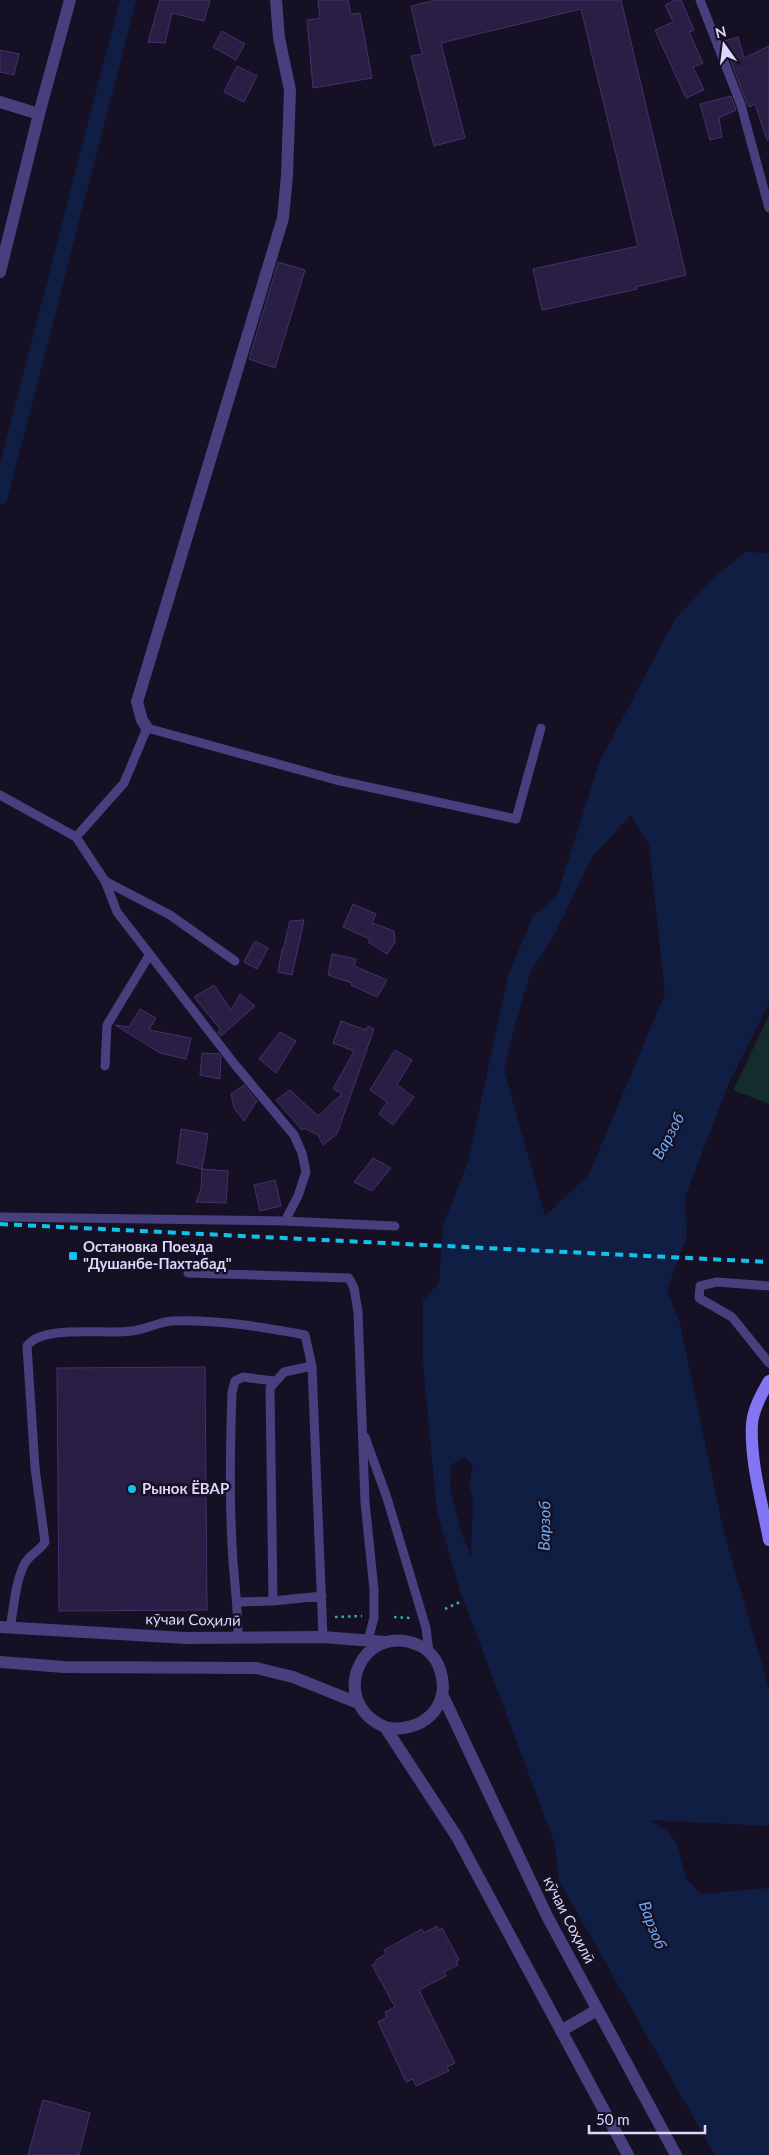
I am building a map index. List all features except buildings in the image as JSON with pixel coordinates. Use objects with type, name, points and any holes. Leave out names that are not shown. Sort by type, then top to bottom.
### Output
[{"type":"main road","points":[[769,1380],[760,1397],[752,1422],[754,1453],[769,1540]]},
{"type":"street","points":[[0,272],[39,114],[70,0]]},
{"type":"street","points":[[148,728],[142,720],[137,702],[283,218],[287,176],[290,90],[279,38],[276,0]]},
{"type":"street","points":[[0,102],[39,114]]},
{"type":"street","name":"кӯчаи Соҳилӣ","points":[[5,1627],[186,1638],[323,1637],[385,1642],[403,1640],[421,1646],[439,1667],[443,1685],[442,1694],[547,1916],[676,2155]]},
{"type":"street","points":[[385,1642],[369,1652],[358,1666],[354,1685],[358,1703],[368,1718],[385,1727],[403,1729],[421,1724],[434,1711],[442,1694]]},
{"type":"street","points":[[0,1662],[64,1667],[256,1668],[293,1677],[358,1703]]},
{"type":"street","points":[[385,1727],[457,1837],[628,2155]]},
{"type":"street","points":[[561,2031],[597,2010]]},
{"type":"lane","points":[[700,0],[741,105],[769,208]]},
{"type":"lane","points":[[76,837],[124,784],[148,728],[336,780],[516,820],[541,728]]},
{"type":"lane","points":[[0,795],[76,837],[105,881],[117,912],[236,1066],[294,1136],[302,1153],[306,1172],[298,1196],[285,1221]]},
{"type":"lane","points":[[105,881],[170,915],[235,961]]},
{"type":"lane","points":[[105,1066],[107,1026],[150,954]]},
{"type":"lane","points":[[0,1216],[285,1221],[395,1226]]},
{"type":"lane","points":[[188,1272],[349,1278],[354,1288],[358,1312],[364,1502],[374,1590],[374,1618],[368,1640]]},
{"type":"lane","points":[[769,1286],[717,1282],[700,1286],[699,1298],[732,1317],[769,1363]]},
{"type":"lane","points":[[5,1627],[23,1566],[31,1554],[41,1549],[45,1542],[35,1468],[27,1346],[31,1340],[54,1333],[131,1332],[170,1321],[229,1323],[305,1336],[312,1366],[323,1637]]},
{"type":"lane","points":[[273,1601],[270,1388],[274,1381],[284,1372],[312,1366]]},
{"type":"lane","points":[[238,1637],[238,1602],[233,1561],[231,1497],[232,1392],[235,1381],[243,1377],[274,1381]]},
{"type":"lane","points":[[362,1428],[387,1498],[426,1628],[428,1652]]},
{"type":"lane","points":[[238,1602],[322,1596]]},
{"type":"path","points":[[445,1609],[460,1602]]},
{"type":"path","points":[[323,1618],[363,1616]]},
{"type":"path","points":[[394,1617],[414,1619]]},
{"type":"green space","points":[[769,1016],[769,1104],[733,1090]]},
{"type":"water","name":"Варзоб","points":[[745,552],[769,553],[769,1003],[728,1085],[685,1197],[687,1236],[667,1290],[680,1324],[724,1533],[769,1689],[769,1826],[651,1820],[668,1832],[676,1843],[687,1880],[701,1894],[769,1888],[769,2155],[715,2155],[559,1881],[555,1844],[460,1590],[437,1512],[423,1363],[423,1300],[439,1283],[443,1225],[468,1162],[508,976],[533,916],[557,896],[599,763],[675,619],[715,577]],"holes":[[[631,815],[649,845],[665,994],[589,1174],[545,1216],[504,1070],[532,968],[553,938],[592,857]],[[464,1457],[473,1465],[469,1484],[473,1501],[471,1557],[460,1529],[450,1488],[451,1465]]]},
{"type":"waterway","points":[[0,496],[128,0]]},
{"type":"railway","points":[[0,1224],[769,1262]]},
{"type":"place","name":"Остановка Поезда \"Душанбе-Пахтабад\"","points":[[73,1256]]},
{"type":"place","name":"Рынок ЁВАР","points":[[132,1489]]}]
